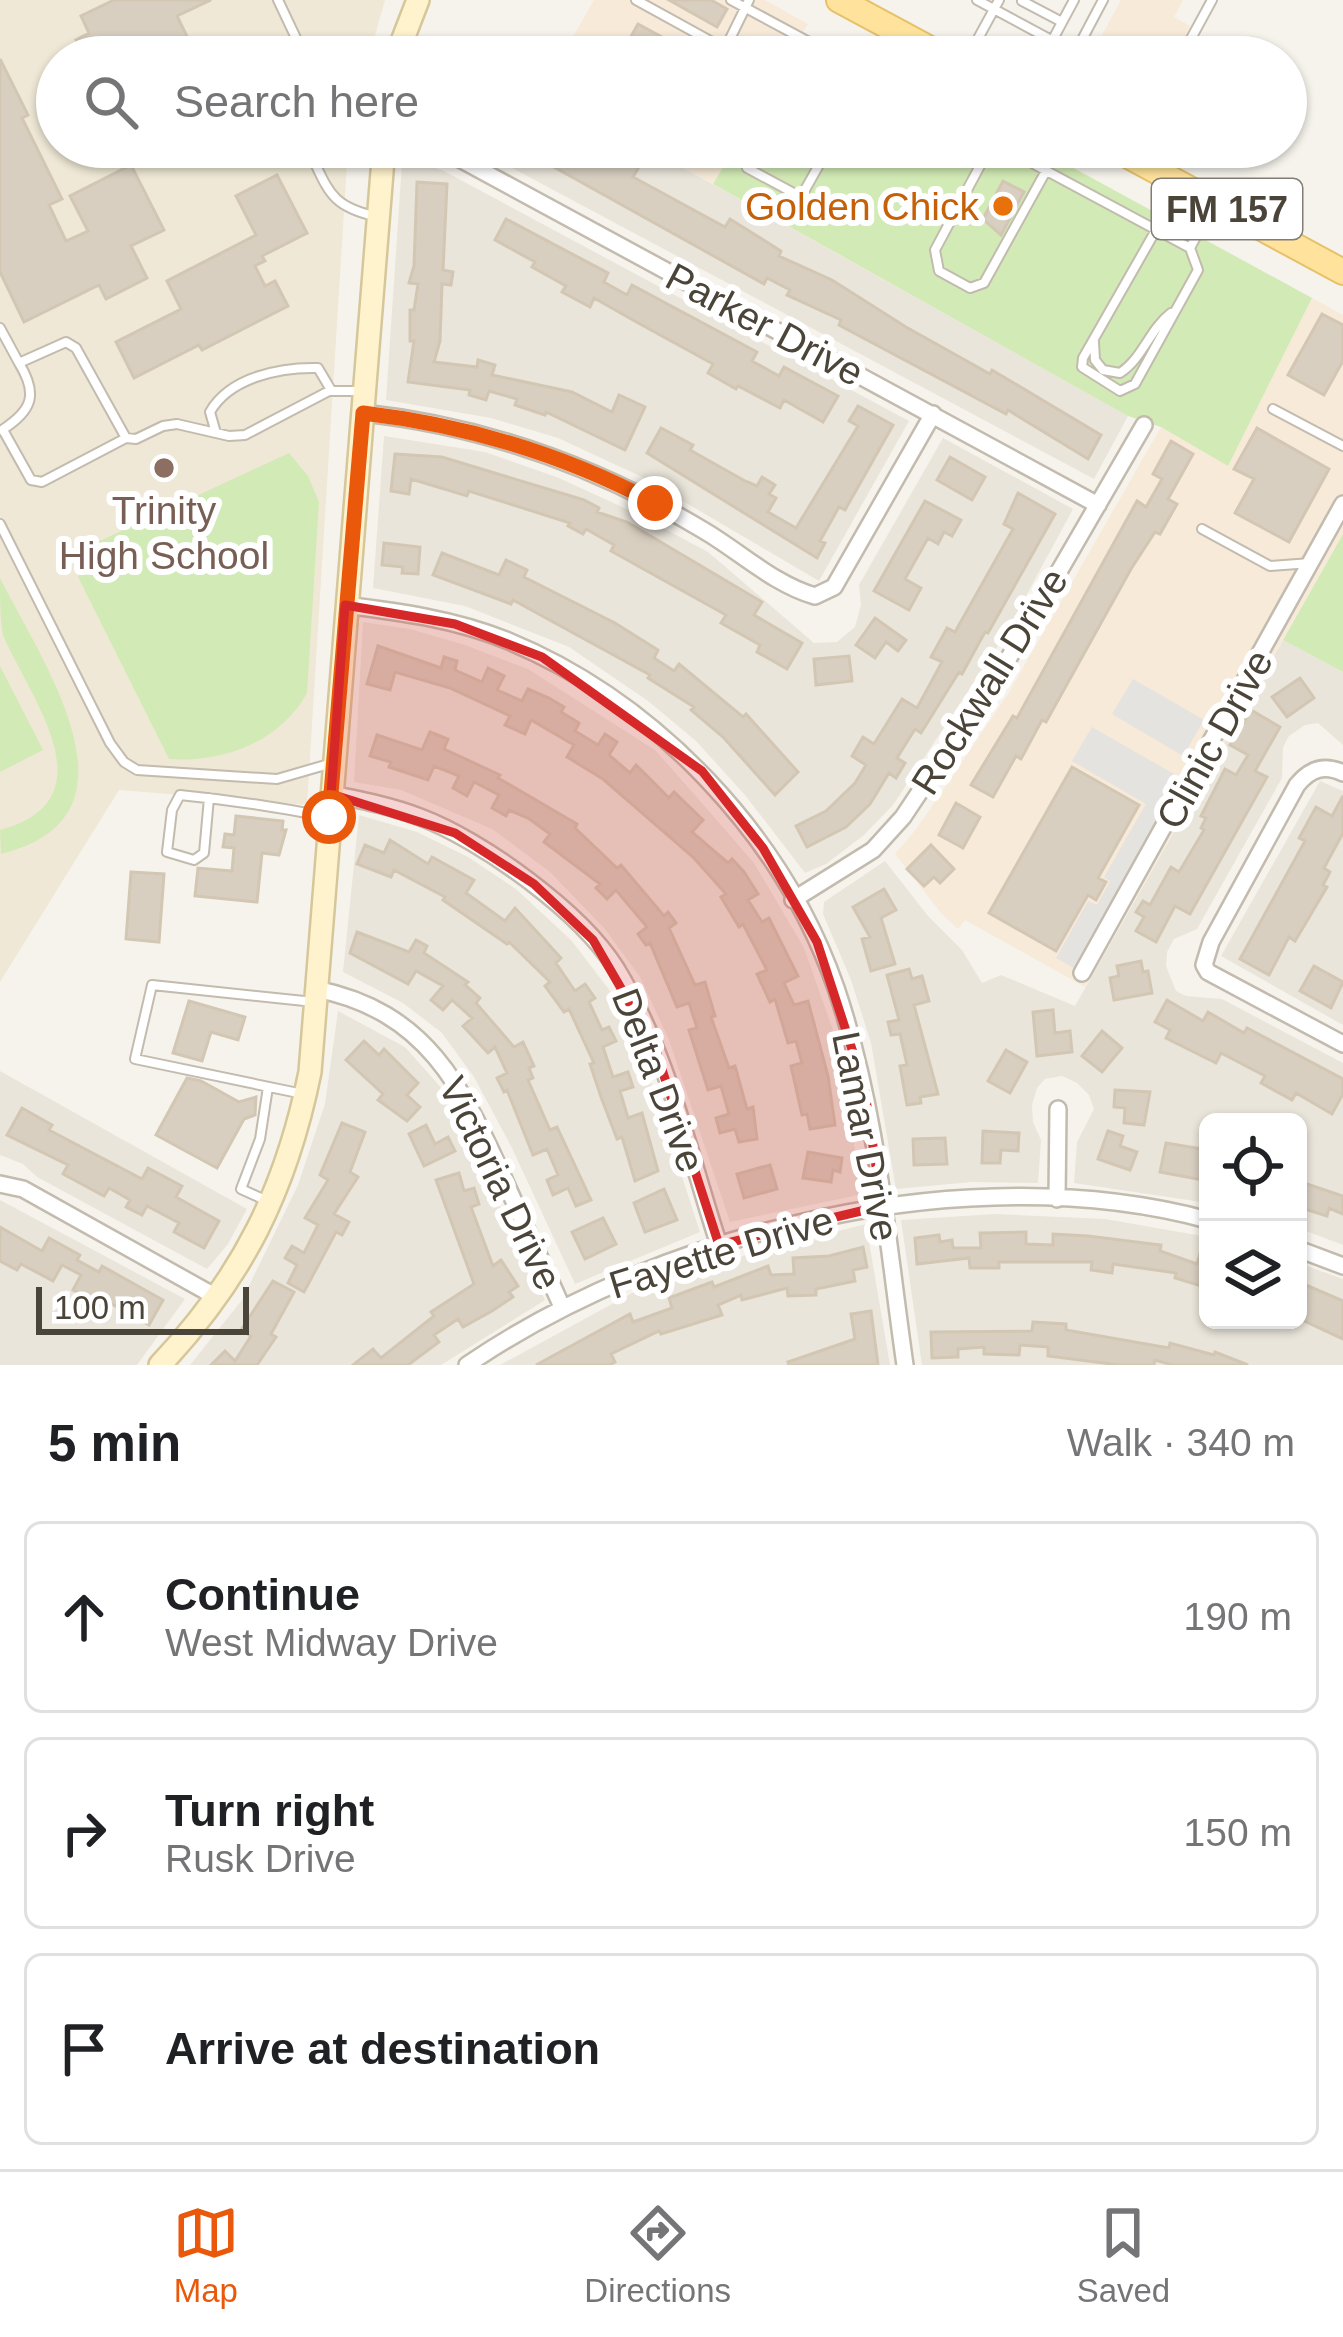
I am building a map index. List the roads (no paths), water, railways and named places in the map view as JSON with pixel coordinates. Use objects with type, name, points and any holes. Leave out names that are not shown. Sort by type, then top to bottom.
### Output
[{"type":"main road","points":[[839,0],[906,36]]},
{"type":"main road","name":"FM 157","points":[[1151,168],[1343,272]]},
{"type":"street","points":[[404,36],[418,0]]},
{"type":"street","points":[[160,1365],[218,1298],[254,1243],[284,1175],[305,1094],[383,168]]},
{"type":"street","name":"Parker Drive","points":[[477,168],[1098,506]]},
{"type":"street","points":[[364,402],[566,461],[687,521],[814,596],[834,587],[933,414]]},
{"type":"street","name":"Rockwall Drive","points":[[793,900],[873,850],[903,817],[1007,662],[1144,425]]},
{"type":"street","name":"Clinic Drive","points":[[1082,973],[1343,503]]},
{"type":"street","name":"Lamar Drive","points":[[345,605],[414,614],[503,639],[542,657],[609,698],[702,770],[763,848],[817,942],[864,1086],[905,1365]]},
{"type":"street","points":[[1343,773],[1316,770],[1297,785],[1211,942],[1204,965],[1208,972],[1343,1043]]},
{"type":"street","name":"Delta Drive","points":[[331,794],[422,817],[455,833],[534,884],[593,940],[615,966],[654,1045],[719,1245]]},
{"type":"street","name":"Victoria Drive","points":[[316,996],[339,994],[391,1016],[453,1075],[562,1307]]},
{"type":"street","points":[[1057,1199],[1058,1109]]},
{"type":"street","points":[[0,1184],[23,1189],[218,1298]]},
{"type":"street","name":"Fayette Drive","points":[[467,1365],[562,1307],[629,1276],[769,1230],[882,1206],[1057,1199],[1113,1203],[1199,1218]]},
{"type":"street","points":[[1307,1252],[1343,1266]]},
{"type":"lane","points":[[278,0],[295,36]]},
{"type":"lane","points":[[636,0],[701,36]]},
{"type":"lane","points":[[731,0],[747,4],[800,36]]},
{"type":"lane","points":[[977,0],[997,5],[1043,36]]},
{"type":"lane","points":[[1055,36],[1074,0]]},
{"type":"lane","points":[[1087,36],[1103,0]]},
{"type":"lane","points":[[1192,36],[1212,0]]},
{"type":"lane","points":[[1012,19],[1022,1],[1062,22]]},
{"type":"lane","points":[[731,36],[747,4]]},
{"type":"lane","points":[[980,36],[997,5]]},
{"type":"lane","points":[[318,168],[334,200],[349,211],[380,218]]},
{"type":"lane","points":[[747,168],[801,197],[818,168]]},
{"type":"lane","points":[[979,168],[935,250],[937,266],[944,274],[970,288],[984,284],[1046,171]]},
{"type":"lane","points":[[1040,168],[1190,248],[1198,270],[1135,384],[1120,391],[1082,367],[1156,230]]},
{"type":"lane","points":[[1190,248],[1215,203]]},
{"type":"lane","points":[[1094,340],[1096,360],[1103,370],[1120,373],[1131,366],[1160,322],[1176,310]]},
{"type":"lane","points":[[0,328],[30,382],[25,411],[1,430],[31,480],[42,482],[126,438],[136,440],[163,426],[245,435],[331,390]]},
{"type":"lane","points":[[19,363],[66,342],[76,348],[126,438]]},
{"type":"lane","points":[[215,433],[210,412],[219,398],[280,367],[318,368],[331,390],[364,402]]},
{"type":"lane","points":[[1273,409],[1343,446]]},
{"type":"lane","points":[[0,524],[124,762],[137,770],[277,779],[333,763]]},
{"type":"lane","points":[[1202,530],[1270,566],[1312,563]]},
{"type":"lane","points":[[209,798],[204,853],[194,860],[167,852],[175,800],[180,795],[209,798],[329,817]]},
{"type":"lane","points":[[305,1094],[134,1059],[152,985],[316,996]]},
{"type":"lane","points":[[268,1087],[260,1139],[241,1190],[272,1203]]},
{"type":"place","name":"Golden Chick","points":[[1003,206]]},
{"type":"place","name":"Trinity High School","points":[[164,468]]}]
